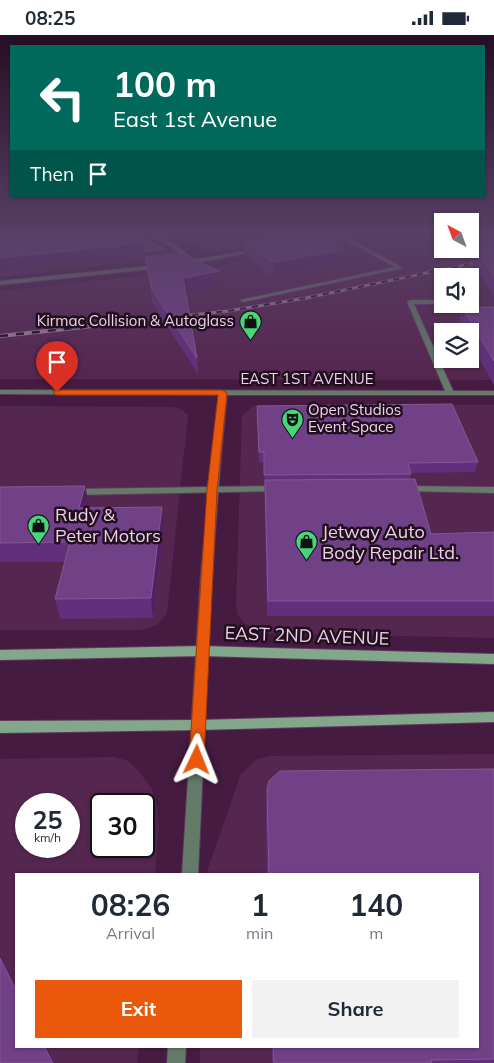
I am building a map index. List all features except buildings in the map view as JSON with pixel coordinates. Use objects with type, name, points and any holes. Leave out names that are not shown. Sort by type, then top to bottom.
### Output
[{"type":"main road","name":"EAST 2ND AVENUE","points":[[0,655],[202,651],[494,659]]},
{"type":"main road","points":[[0,727],[198,725],[494,717]]},
{"type":"street","points":[[0,283],[39,279]]},
{"type":"street","points":[[243,300],[346,279]]},
{"type":"street","points":[[434,302],[410,302],[450,393]]},
{"type":"street","name":"EAST 1ST AVENUE","points":[[0,392],[494,393]]},
{"type":"street","points":[[190,873],[212,490],[222,393]]},
{"type":"street","points":[[59,492],[291,489]]},
{"type":"street","points":[[398,489],[494,490]]},
{"type":"street","points":[[176,1063],[177,1048]]},
{"type":"shaded area","points":[[111,279],[434,279],[434,313],[479,313],[479,279],[494,279],[494,380],[0,379],[0,291]]},
{"type":"shaded area","points":[[494,405],[494,638],[263,633],[244,623],[238,615],[236,606],[242,416],[253,406]]},
{"type":"shaded area","points":[[0,406],[173,407],[181,409],[188,415],[167,613],[157,625],[142,630],[0,630]]},
{"type":"shaded area","points":[[494,754],[494,1063],[200,1063],[200,1048],[479,1048],[479,873],[206,873],[241,774],[257,759],[269,756]]},
{"type":"shaded area","points":[[115,757],[128,761],[137,769],[152,789],[153,793],[90,793],[90,858],[155,858],[155,799],[159,825],[155,873],[15,873],[15,1048],[139,1048],[137,1063],[0,1063],[0,759]]},
{"type":"railway","points":[[109,324],[228,311],[306,298],[398,279]]},
{"type":"railway","points":[[0,336],[121,323]]},
{"type":"place","name":"Kirmac Collision & Autoglass","points":[[250,340]]},
{"type":"place","name":"Open Studios Event Space","points":[[292,438]]},
{"type":"place","name":"Rudy & Peter Motors","points":[[39,544]]},
{"type":"place","name":"Jetway Auto Body Repair Ltd.","points":[[306,561]]},
{"type":"route","points":[[57,392],[222,393],[212,490],[197,760]]}]
